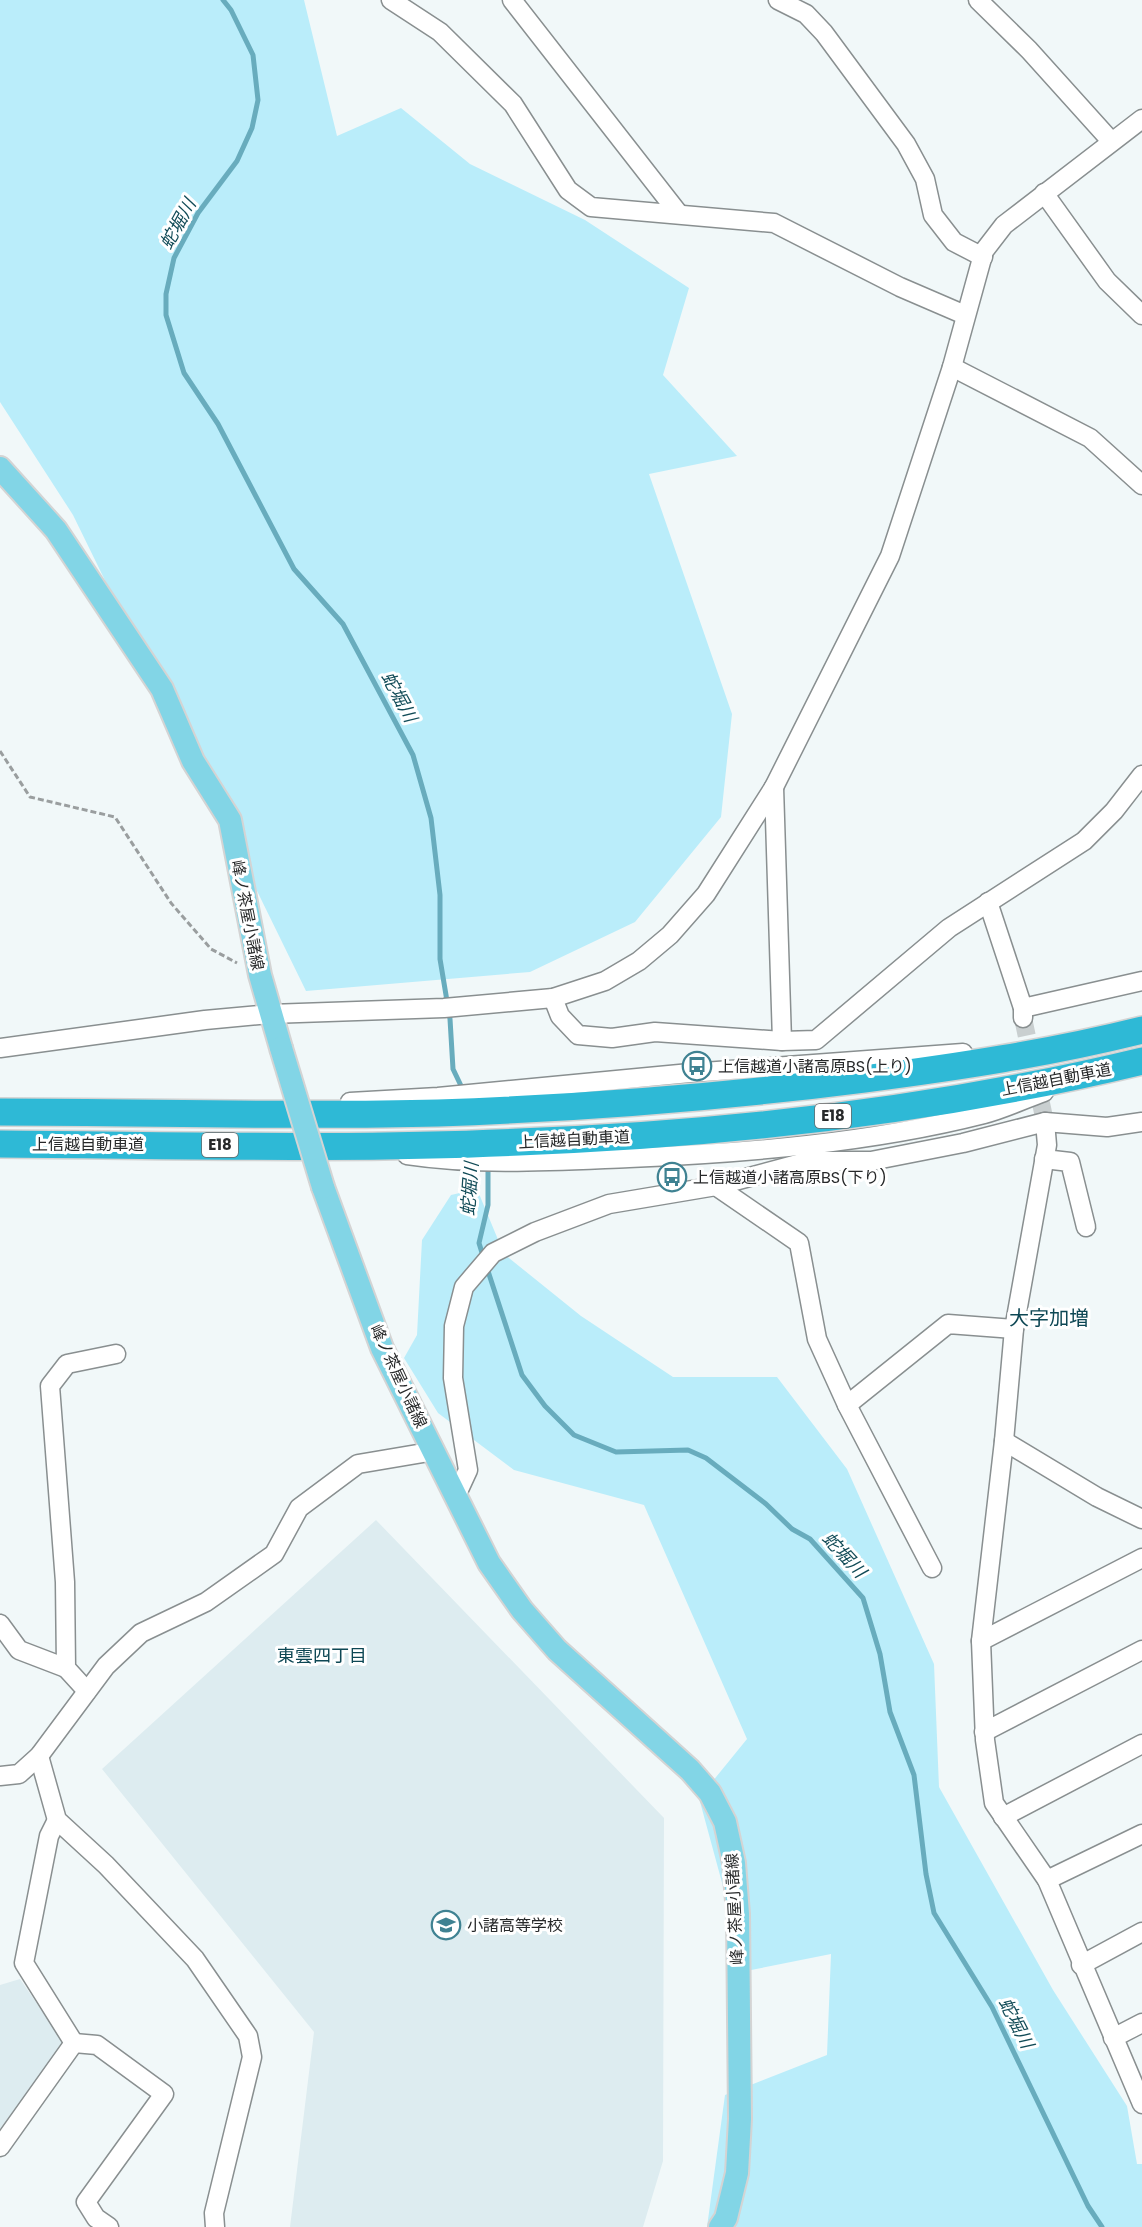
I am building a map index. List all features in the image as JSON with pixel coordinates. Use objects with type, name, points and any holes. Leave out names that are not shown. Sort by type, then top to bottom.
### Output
[{"type":"highway","name":"上信越自動車道","points":[[0,1112],[181,1113],[438,1105],[512,1100],[661,1100],[943,1069],[1092,1042],[1142,1030]]},
{"type":"highway","name":"上信越自動車道","points":[[0,1144],[334,1144],[440,1152],[516,1152],[819,1118],[959,1098],[1142,1061]]},
{"type":"main road","name":"峰ノ茶屋小諸線","points":[[0,468],[56,530],[162,689],[193,761],[230,820],[260,975],[323,1187],[382,1348],[489,1563],[522,1610],[557,1650],[690,1770],[710,1793],[725,1822],[734,1863],[738,1914],[740,2119],[737,2173],[726,2217],[720,2227]]},
{"type":"street","points":[[392,0],[440,32],[513,104],[568,190],[591,207],[774,223],[900,287],[965,315]]},
{"type":"street","points":[[512,0],[679,214]]},
{"type":"street","points":[[778,0],[806,14],[824,33],[906,144],[926,179],[933,215],[954,242],[982,257]]},
{"type":"street","points":[[978,0],[1029,50],[1111,141]]},
{"type":"street","points":[[0,1048],[205,1020],[270,1014],[444,1008],[553,998],[605,981],[639,961],[670,935],[706,894],[774,787],[890,556],[952,367],[982,257],[1004,225],[1142,119]]},
{"type":"street","points":[[1044,193],[1107,281],[1142,315]]},
{"type":"street","points":[[952,367],[1090,438],[1142,485]]},
{"type":"street","points":[[553,998],[560,1016],[578,1035],[612,1038],[655,1032],[782,1041],[816,1040],[949,928],[1084,841],[1114,811],[1142,776]]},
{"type":"street","points":[[774,787],[782,1041]]},
{"type":"street","points":[[988,902],[1023,1013],[1142,981]]},
{"type":"street","points":[[456,1496],[468,1470],[453,1378],[454,1326],[464,1287],[494,1253],[535,1232],[609,1204],[716,1186],[809,1161],[871,1161],[963,1143],[1045,1122],[1107,1127],[1142,1122]]},
{"type":"street","points":[[1045,1122],[1047,1144],[1014,1329],[981,1641],[984,1732],[994,1803],[1047,1880],[1081,1965],[1142,2104]]},
{"type":"street","points":[[1044,1159],[1070,1162],[1086,1227]]},
{"type":"street","points":[[716,1186],[799,1243],[817,1339],[847,1405],[932,1568]]},
{"type":"street","points":[[847,1405],[948,1324],[1014,1329]]},
{"type":"street","points":[[66,1668],[65,1582],[50,1386],[67,1364],[116,1354]]},
{"type":"street","points":[[1004,1440],[1097,1497],[1142,1519]]},
{"type":"street","points":[[0,1776],[19,1774],[39,1755],[106,1666],[141,1633],[206,1602],[274,1554],[299,1508],[358,1464],[435,1451]]},
{"type":"street","points":[[981,1641],[1142,1558]]},
{"type":"street","points":[[0,1624],[19,1650],[66,1668],[87,1691]]},
{"type":"street","points":[[984,1732],[1142,1650]]},
{"type":"street","points":[[1003,1816],[1142,1744]]},
{"type":"street","points":[[39,1755],[57,1820],[106,1865],[195,1959],[248,2036],[252,2056],[214,2213],[215,2227]]},
{"type":"street","points":[[57,1820],[49,1836],[24,1963],[74,2043]]},
{"type":"street","points":[[1047,1880],[1142,1834]]},
{"type":"street","points":[[1081,1965],[1142,1932]]},
{"type":"street","points":[[1113,2038],[1142,2023]]},
{"type":"street","points":[[0,2147],[74,2043]]},
{"type":"street","points":[[74,2043],[97,2045],[164,2094],[86,2202],[96,2218],[109,2227]]},
{"type":"path","points":[[0,751],[30,797],[115,817],[171,903],[211,949],[260,975]]},
{"type":"shaded area","points":[[0,0],[304,0],[337,136],[401,108],[470,164],[585,220],[689,288],[663,375],[737,456],[649,474],[732,714],[721,817],[635,922],[530,972],[306,991],[73,515],[0,402]]},
{"type":"shaded area","points":[[477,1189],[504,1254],[581,1316],[673,1377],[777,1377],[847,1469],[934,1664],[939,1787],[1053,1990],[1127,2106],[1137,2164],[1142,2164],[1142,2227],[707,2227],[725,2095],[827,2055],[831,1954],[746,1971],[699,1798],[747,1739],[644,1505],[514,1470],[438,1413],[404,1358],[417,1335],[422,1240],[451,1195]]},
{"type":"shaded area","name":"小諸高等学校","points":[[376,1520],[664,1818],[663,2161],[643,2227],[290,2227],[314,2032],[102,1769]]},
{"type":"shaded area","points":[[20,1979],[64,2043],[0,2129],[0,1985]]},
{"type":"waterway","name":"蛇堀川","points":[[223,0],[231,10],[253,55],[258,100],[252,128],[237,161],[198,213],[174,258],[166,294],[166,315],[184,373],[218,424],[294,569],[343,624],[413,755],[431,818],[440,895],[440,959],[450,1019],[453,1069],[464,1092]]},
{"type":"waterway","name":"蛇堀川","points":[[483,1256],[479,1243],[488,1205],[488,1165]]},
{"type":"waterway","name":"蛇堀川","points":[[487,1268],[522,1375],[545,1406],[574,1435],[616,1452],[688,1450],[706,1458],[766,1504],[792,1529],[810,1539],[863,1598],[880,1654],[890,1712],[914,1775],[926,1874],[934,1913],[992,2007],[1088,2206],[1102,2227]]},
{"type":"tunnel","points":[[1023,1018],[1045,1122]]},
{"type":"place","name":"上信越道小諸高原BS(上り)","points":[[697,1066]]},
{"type":"place","name":"上信越道小諸高原BS(下り)","points":[[672,1177]]},
{"type":"place","name":"小諸高等学校","points":[[446,1925]]},
{"type":"district","name":"大字加増","points":[[1049,1318]]},
{"type":"district","name":"東雲四丁目","points":[[322,1656]]}]
